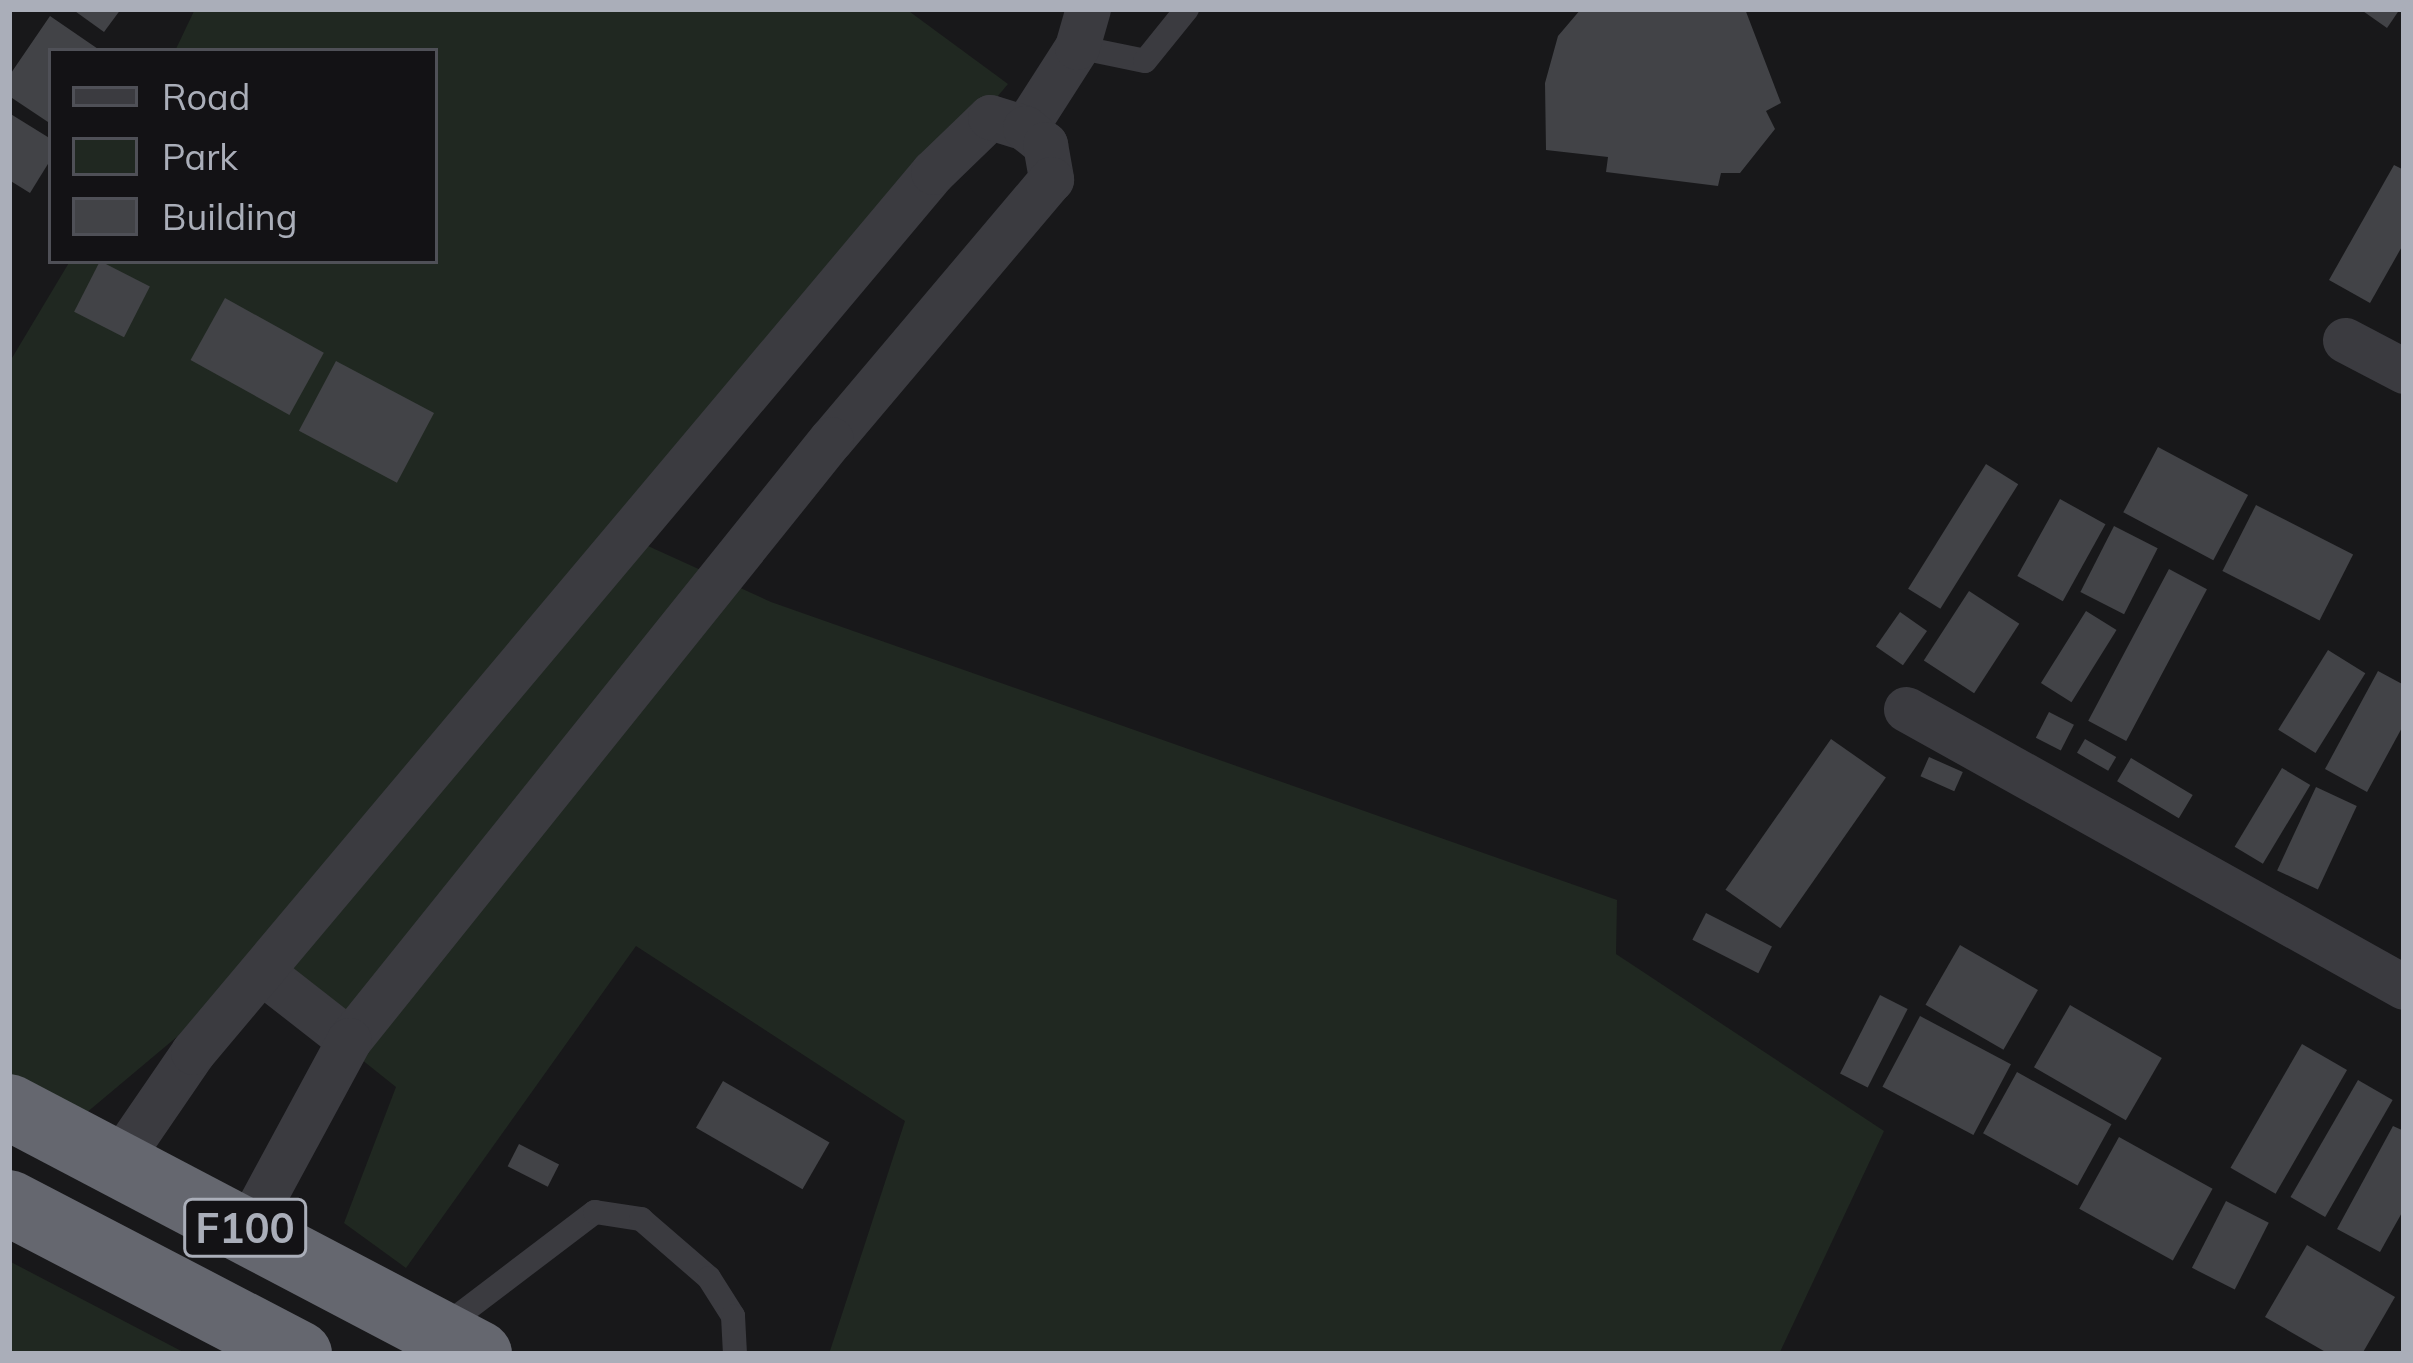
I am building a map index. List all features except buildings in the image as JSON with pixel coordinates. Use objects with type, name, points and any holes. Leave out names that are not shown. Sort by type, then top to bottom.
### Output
[{"type":"highway","name":"F100","points":[[9,1107],[457,1343]]},
{"type":"highway","name":"F100","points":[[9,1203],[299,1354]]},
{"type":"street","points":[[1025,128],[1083,28]]},
{"type":"street","points":[[117,1163],[262,972],[933,172],[990,116],[1025,128],[1046,144],[1051,179],[831,439],[349,1040],[247,1229]]},
{"type":"street","points":[[2345,340],[2404,371]]},
{"type":"street","points":[[1906,710],[2404,986]]},
{"type":"street","points":[[262,972],[349,1040]]},
{"type":"lane","points":[[1083,28],[1145,62],[1187,9]]},
{"type":"lane","points":[[457,1343],[595,1212],[640,1220],[709,1278],[733,1316],[735,1354]]},
{"type":"green space","points":[[195,9],[906,9],[1008,84],[626,536],[771,602],[1617,900],[1616,954],[1884,1131],[1779,1354],[829,1354],[905,1121],[636,946],[406,1268],[344,1223],[396,1087],[253,973],[73,1124],[9,1082],[9,363],[68,264],[438,264],[438,48],[176,48]]},
{"type":"green space","points":[[9,1261],[187,1354],[9,1354]]}]
